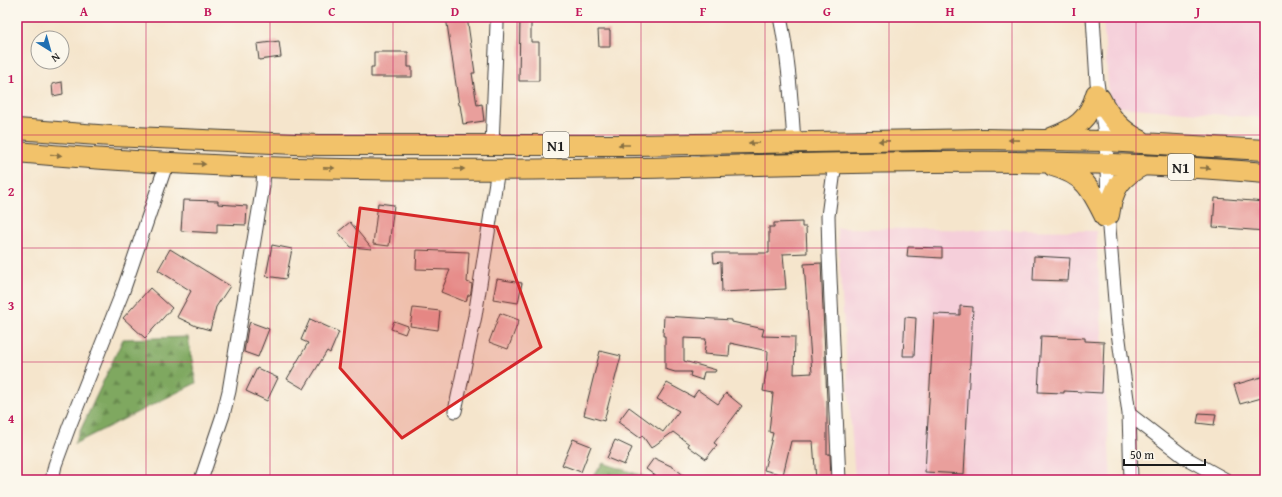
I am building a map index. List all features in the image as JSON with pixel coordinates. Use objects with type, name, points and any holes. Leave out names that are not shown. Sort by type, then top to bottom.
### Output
[{"type":"main road","points":[[1044,140],[1066,132],[1079,124],[1089,111],[1098,91]]},
{"type":"main road","points":[[1098,91],[1108,113],[1119,127],[1126,133],[1146,143]]},
{"type":"main road","name":"N1","points":[[17,129],[111,136],[303,144],[492,146],[983,139],[1101,141],[1265,150]]},
{"type":"main road","name":"N1","points":[[17,152],[143,162],[264,167],[498,169],[634,168],[835,163],[1102,163],[1265,173]]},
{"type":"main road","points":[[1043,163],[1063,169],[1080,178],[1094,194],[1108,220]]},
{"type":"main road","points":[[1108,220],[1111,202],[1120,183],[1132,171],[1144,165]]},
{"type":"street","points":[[492,146],[497,24],[496,17]]},
{"type":"street","points":[[780,17],[787,48],[794,142]]},
{"type":"street","points":[[1094,17],[1102,163],[1117,325],[1129,414],[1131,480]]},
{"type":"street","points":[[52,480],[55,465],[69,427],[123,291],[167,162]]},
{"type":"street","points":[[835,163],[829,210],[829,255],[839,480]]},
{"type":"street","points":[[201,480],[223,415],[229,392],[263,186],[264,167]]},
{"type":"street","points":[[455,411],[475,316],[498,169]]},
{"type":"street","points":[[1129,414],[1186,458],[1226,480]]},
{"type":"highlighted area","points":[[360,208],[497,227],[541,347],[402,438],[340,368]]},
{"type":"shaded area","points":[[1103,17],[1265,17],[1265,118],[1119,107],[1109,98]]},
{"type":"shaded area","points":[[837,228],[1096,231],[1111,480],[855,480]]},
{"type":"green space","points":[[188,337],[196,383],[74,444],[123,339]]},
{"type":"green space","points":[[603,463],[656,480],[590,480]]},
{"type":"building","points":[[446,17],[467,17],[475,73],[472,73],[477,105],[482,104],[484,121],[463,124]]},
{"type":"building","points":[[520,17],[531,17],[531,42],[539,42],[539,81],[519,81]]},
{"type":"building","points":[[598,30],[610,30],[610,47],[599,47]]},
{"type":"building","points":[[279,41],[281,57],[259,60],[257,44]]},
{"type":"building","points":[[374,52],[408,52],[408,67],[412,67],[412,77],[371,77],[371,67],[374,67]]},
{"type":"building","points":[[62,82],[63,94],[53,96],[52,84]]},
{"type":"building","points":[[1215,198],[1265,202],[1265,231],[1213,227]]},
{"type":"building","points":[[183,200],[218,201],[218,204],[247,206],[246,225],[217,224],[217,233],[181,231]]},
{"type":"building","points":[[378,203],[394,205],[389,246],[373,244]]},
{"type":"building","points":[[350,222],[372,249],[351,247],[338,232]]},
{"type":"building","points":[[802,222],[802,227],[806,227],[807,253],[783,254],[786,289],[722,292],[721,262],[714,263],[713,253],[769,253],[769,227],[774,227],[774,223]]},
{"type":"building","points":[[272,245],[292,249],[286,279],[266,276]]},
{"type":"building","points":[[908,247],[942,248],[942,258],[907,256]]},
{"type":"building","points":[[170,249],[230,286],[216,307],[210,330],[196,326],[177,317],[191,291],[158,270]]},
{"type":"building","points":[[417,250],[469,252],[467,282],[472,284],[470,295],[468,295],[466,302],[441,292],[450,270],[416,269]]},
{"type":"building","points":[[1034,256],[1070,258],[1068,281],[1033,280]]},
{"type":"building","points":[[821,263],[827,401],[827,454],[830,454],[831,480],[816,480],[813,441],[791,441],[783,475],[764,470],[773,433],[769,432],[773,393],[763,391],[767,372],[768,351],[730,343],[729,356],[704,354],[706,339],[684,338],[684,361],[716,370],[715,372],[704,372],[702,380],[690,376],[691,372],[675,372],[665,369],[665,336],[663,336],[664,316],[732,320],[732,322],[764,329],[762,336],[795,337],[794,374],[812,373],[804,264]]},
{"type":"building","points":[[497,279],[522,283],[518,303],[493,299]]},
{"type":"building","points":[[150,288],[172,308],[145,338],[123,318]]},
{"type":"building","points":[[960,306],[973,307],[964,474],[925,472],[934,314],[960,315]]},
{"type":"building","points":[[413,308],[440,311],[438,330],[410,326]]},
{"type":"building","points":[[500,313],[519,320],[508,349],[489,342]]},
{"type":"building","points":[[905,317],[916,318],[914,356],[903,356]]},
{"type":"building","points":[[310,319],[339,332],[330,353],[327,351],[304,389],[287,379],[308,343],[301,340]]},
{"type":"building","points":[[394,321],[408,326],[405,334],[391,329]]},
{"type":"building","points":[[250,322],[269,329],[258,357],[244,352]]},
{"type":"building","points":[[1041,336],[1085,338],[1085,341],[1104,342],[1102,393],[1064,391],[1064,393],[1038,392]]},
{"type":"building","points":[[600,351],[621,356],[604,421],[584,415]]},
{"type":"building","points":[[257,368],[278,378],[267,401],[246,391]]},
{"type":"building","points":[[1265,376],[1265,397],[1240,404],[1234,385]]},
{"type":"building","points":[[667,383],[693,397],[698,390],[718,404],[726,393],[742,406],[714,443],[717,445],[706,459],[688,446],[689,444],[673,432],[651,448],[642,435],[640,438],[618,422],[629,407],[663,432],[679,411],[657,399]]},
{"type":"building","points":[[1199,413],[1216,414],[1214,425],[1197,423]]},
{"type":"building","points":[[573,439],[591,446],[581,472],[562,465]]},
{"type":"building","points":[[615,440],[632,448],[624,465],[607,458]]},
{"type":"building","points":[[654,458],[673,467],[690,480],[661,480],[646,469]]}]
